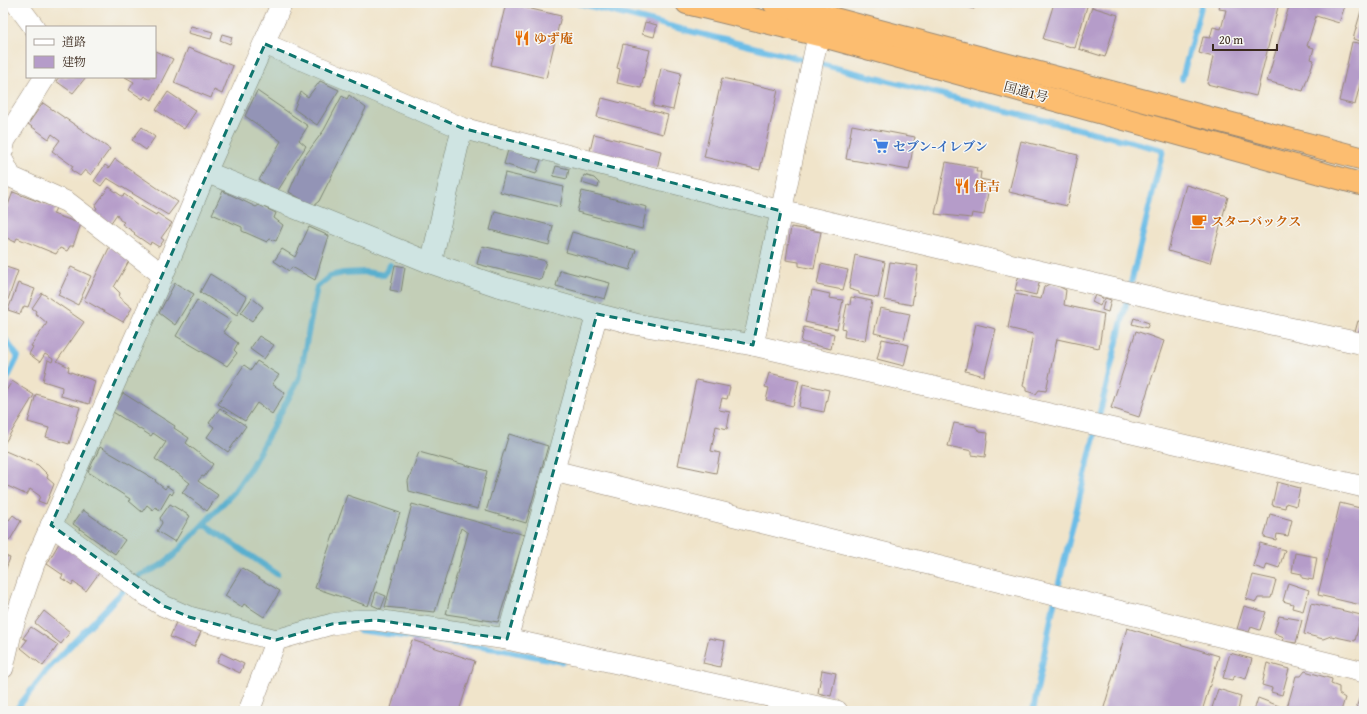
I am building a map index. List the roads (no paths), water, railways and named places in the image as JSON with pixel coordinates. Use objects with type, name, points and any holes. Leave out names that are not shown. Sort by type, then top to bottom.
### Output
[{"type":"highway","name":"国道1号","points":[[687,3],[822,18],[1364,159]]},
{"type":"highway","name":"国道1号","points":[[774,3],[1364,185]]},
{"type":"street","points":[[16,3],[33,26]]},
{"type":"street","points":[[3,668],[12,629],[34,564],[282,3]]},
{"type":"street","points":[[753,344],[822,18]]},
{"type":"street","points":[[265,44],[462,128],[781,211],[1206,310],[1364,344]]},
{"type":"street","points":[[3,149],[5,140],[44,78]]},
{"type":"street","points":[[431,263],[462,128]]},
{"type":"street","points":[[206,172],[431,263],[498,286],[597,314],[635,324],[753,344],[1364,487]]},
{"type":"street","points":[[6,177],[67,202],[163,275]]},
{"type":"street","points":[[507,639],[597,314]]},
{"type":"street","points":[[554,471],[1364,672]]},
{"type":"street","points":[[51,525],[164,606],[189,617],[276,640],[332,624],[358,620],[376,620],[507,639],[836,711]]},
{"type":"street","points":[[249,711],[276,640]]},
{"type":"waterway","points":[[578,3],[1163,150],[1053,608],[1033,711]]},
{"type":"waterway","points":[[1182,79],[1202,3]]},
{"type":"waterway","points":[[15,711],[47,670],[124,590],[137,577],[160,566],[173,556],[234,492],[251,467],[300,375],[317,287],[330,276],[343,273],[366,272],[384,275],[390,265]]},
{"type":"waterway","points":[[3,336],[18,357],[3,387]]},
{"type":"waterway","points":[[204,524],[277,574]]},
{"type":"waterway","points":[[359,630],[504,650],[563,662]]},
{"type":"place","name":"ゆず庵","points":[[522,38]]},
{"type":"place","name":"セブン-イレブン","points":[[881,146]]},
{"type":"place","name":"住吉","points":[[962,186]]},
{"type":"place","name":"スターバックス","points":[[1199,221]]}]
